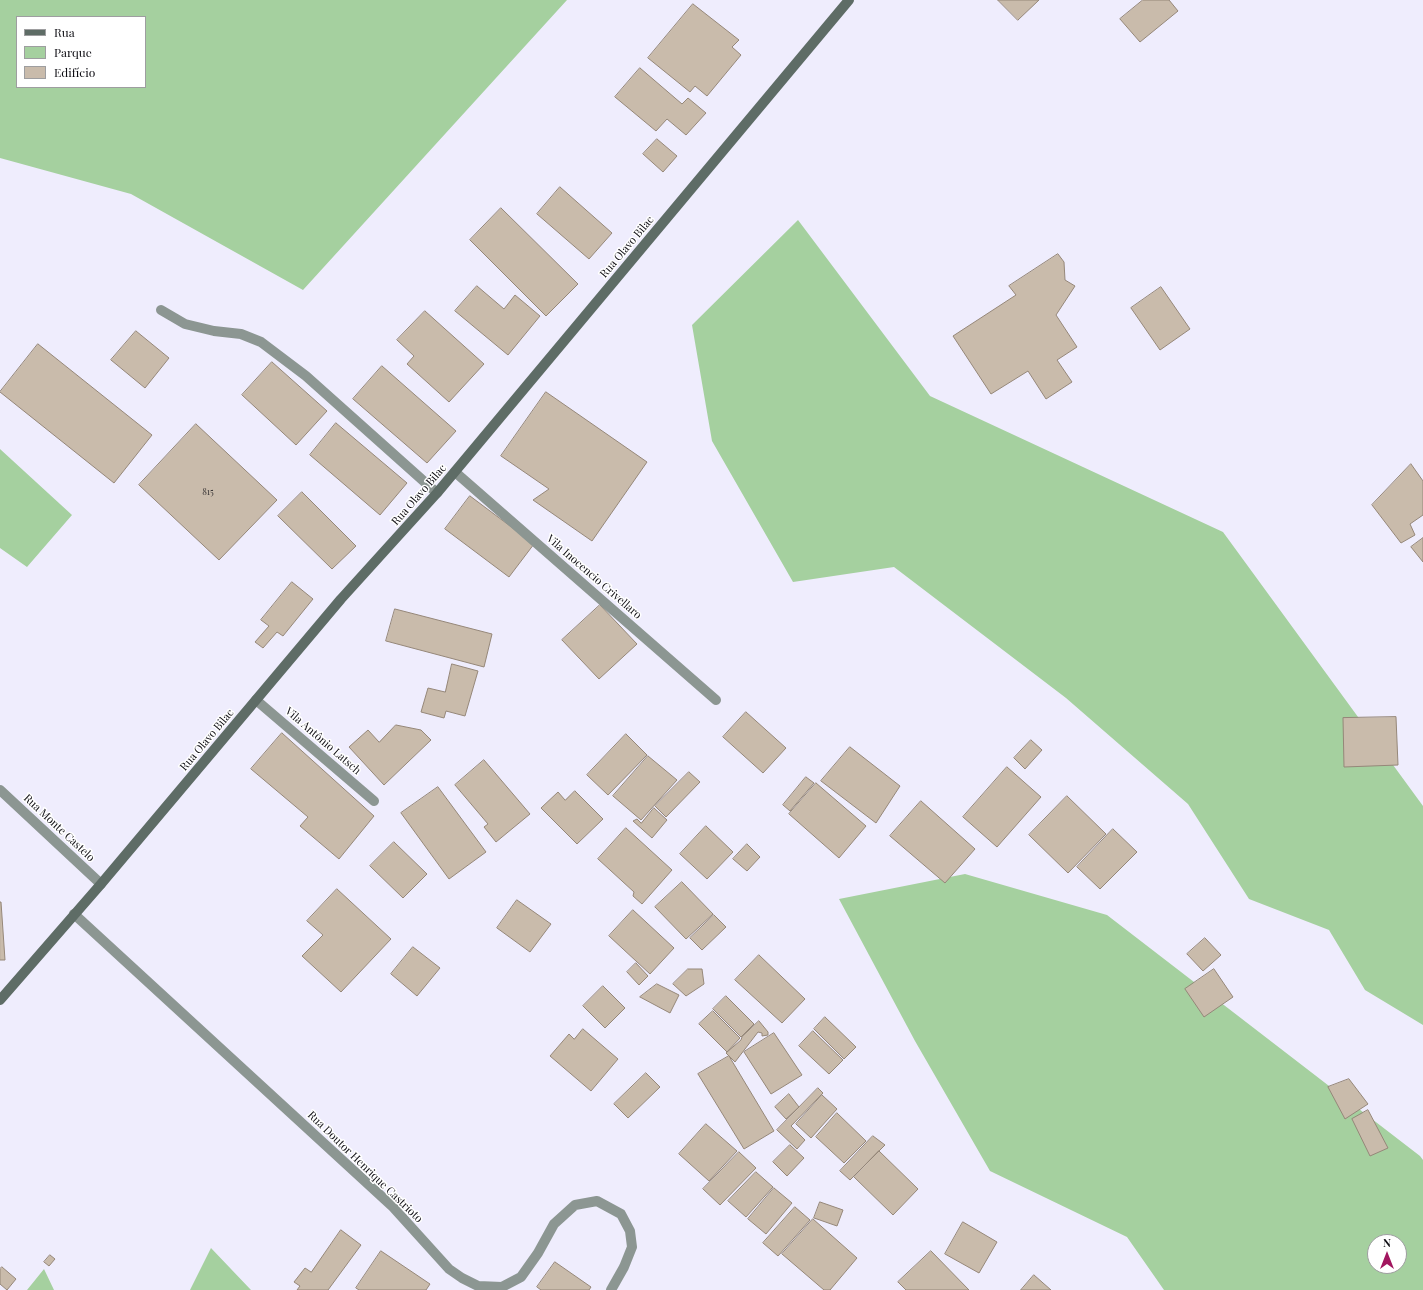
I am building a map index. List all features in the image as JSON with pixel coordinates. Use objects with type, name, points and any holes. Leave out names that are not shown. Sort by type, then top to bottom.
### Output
[{"type":"main road","name":"Rua Olavo Bilac","points":[[0,1000],[101,884],[341,599],[455,472],[849,0]]},
{"type":"street","points":[[161,310],[186,324],[214,331],[241,334],[261,342],[306,376],[437,493]]},
{"type":"street","name":"Vila Inocencio Crivellaro","points":[[455,472],[716,700]]},
{"type":"street","name":"Vila Antônio Latsch","points":[[256,700],[374,801]]},
{"type":"street","name":"Rua Monte Castelo","points":[[0,790],[101,884]]},
{"type":"street","name":"Rua Doutor Henrique Castrioto","points":[[74,914],[392,1206],[449,1269],[478,1286],[502,1287],[520,1277],[538,1253],[554,1224],[575,1205],[597,1201],[621,1214],[630,1231],[632,1247],[624,1267],[611,1290]]},
{"type":"green space","points":[[0,0],[567,0],[303,290],[131,194],[0,158]]},
{"type":"green space","points":[[798,220],[930,396],[1223,532],[1423,806],[1423,1025],[1365,990],[1329,930],[1249,899],[1188,804],[1066,698],[894,567],[793,582],[712,441],[692,325]]},
{"type":"green space","points":[[0,449],[72,515],[27,567],[0,548]]},
{"type":"green space","points":[[965,874],[1107,915],[1420,1156],[1423,1160],[1423,1290],[1164,1290],[1127,1237],[990,1171],[915,1041],[839,899]]},
{"type":"green space","points":[[211,1248],[251,1290],[190,1290]]},
{"type":"green space","points":[[44,1269],[54,1290],[27,1290]]},
{"type":"building","points":[[998,0],[1039,0],[1018,20]]},
{"type":"building","points":[[1143,0],[1169,0],[1178,11],[1140,42],[1120,19]]},
{"type":"building","points":[[693,4],[739,40],[732,47],[741,55],[707,96],[695,86],[690,92],[648,58]]},
{"type":"building","points":[[640,68],[682,104],[688,98],[706,113],[686,135],[667,119],[656,131],[615,97]]},
{"type":"building","points":[[657,139],[677,156],[663,172],[643,154]]},
{"type":"building","points":[[560,187],[612,233],[589,259],[537,214]]},
{"type":"building","points":[[501,208],[578,284],[546,316],[470,240]]},
{"type":"building","points":[[1058,254],[1064,262],[1065,280],[1075,286],[1056,315],[1077,347],[1057,360],[1072,382],[1046,399],[1028,371],[991,394],[953,336],[1016,295],[1009,286]]},
{"type":"building","points":[[477,286],[504,309],[515,295],[540,316],[508,355],[455,311]]},
{"type":"building","points":[[1161,287],[1190,329],[1160,350],[1131,308]]},
{"type":"building","points":[[425,311],[484,364],[449,402],[407,364],[414,356],[397,340]]},
{"type":"building","points":[[136,331],[169,358],[145,388],[111,360]]},
{"type":"building","points":[[38,344],[152,435],[114,483],[0,392]]},
{"type":"building","points":[[272,362],[327,411],[296,445],[242,395]]},
{"type":"building","points":[[382,366],[456,431],[427,463],[353,399]]},
{"type":"building","points":[[546,392],[647,462],[592,541],[533,500],[549,489],[501,456]]},
{"type":"building","points":[[336,423],[407,483],[380,515],[310,455]]},
{"type":"building","points":[[196,424],[277,500],[219,560],[139,485]]},
{"type":"building","points":[[1411,464],[1423,481],[1423,515],[1410,524],[1415,535],[1401,543],[1372,505]]},
{"type":"building","points":[[302,492],[356,546],[332,569],[278,516]]},
{"type":"building","points":[[470,496],[534,544],[509,577],[445,529]]},
{"type":"building","points":[[1423,538],[1423,562],[1411,547]]},
{"type":"building","points":[[292,582],[313,599],[283,636],[277,632],[263,648],[255,642],[269,626],[261,620]]},
{"type":"building","points":[[600,605],[637,644],[599,679],[562,640]]},
{"type":"building","points":[[395,609],[492,634],[484,667],[386,641]]},
{"type":"building","points":[[452,664],[478,671],[465,716],[446,711],[444,718],[421,712],[428,688],[445,692]]},
{"type":"building","points":[[746,712],[786,748],[763,773],[723,737]]},
{"type":"building","points":[[1396,717],[1398,765],[1344,767],[1343,718]]},
{"type":"building","points":[[396,725],[421,730],[431,740],[384,785],[349,747],[368,730],[379,742]]},
{"type":"building","points":[[282,733],[374,816],[339,859],[300,826],[308,817],[251,769]]},
{"type":"building","points":[[626,734],[647,755],[608,795],[587,775]]},
{"type":"building","points":[[1031,740],[1042,750],[1025,769],[1014,758]]},
{"type":"building","points":[[850,747],[900,786],[876,823],[821,781]]},
{"type":"building","points":[[648,756],[677,780],[641,820],[613,796]]},
{"type":"building","points":[[484,760],[530,814],[496,842],[484,827],[488,824],[455,785]]},
{"type":"building","points":[[1007,767],[1041,797],[997,847],[963,817]]},
{"type":"building","points":[[689,772],[700,782],[666,817],[655,806]]},
{"type":"building","points":[[806,777],[814,783],[790,811],[783,805]]},
{"type":"building","points":[[816,783],[866,826],[839,858],[789,814]]},
{"type":"building","points":[[438,787],[486,852],[449,879],[401,813]]},
{"type":"building","points":[[575,791],[603,819],[577,844],[541,808],[558,792],[565,800]]},
{"type":"building","points":[[1067,796],[1106,834],[1068,873],[1029,835]]},
{"type":"building","points":[[921,801],[975,849],[945,883],[890,836]]},
{"type":"building","points":[[654,808],[667,820],[652,838],[633,821],[637,819],[641,823]]},
{"type":"building","points":[[706,826],[733,852],[707,879],[680,854]]},
{"type":"building","points":[[626,828],[672,870],[642,904],[633,896],[634,892],[598,859]]},
{"type":"building","points":[[1113,829],[1137,852],[1100,889],[1077,867]]},
{"type":"building","points":[[394,842],[427,874],[403,898],[370,866]]},
{"type":"building","points":[[747,844],[760,857],[747,871],[733,859]]},
{"type":"building","points":[[682,882],[713,914],[686,939],[655,907]]},
{"type":"building","points":[[337,889],[391,939],[341,992],[302,956],[323,935],[307,921]]},
{"type":"building","points":[[517,900],[551,924],[530,952],[497,928]]},
{"type":"building","points":[[1,902],[5,960],[0,960]]},
{"type":"building","points":[[633,910],[674,948],[650,974],[609,936]]},
{"type":"building","points":[[714,915],[726,927],[702,950],[690,938]]},
{"type":"building","points":[[1205,938],[1221,955],[1203,971],[1187,954]]},
{"type":"building","points":[[413,947],[440,968],[417,996],[391,974]]},
{"type":"building","points":[[759,955],[805,999],[782,1023],[735,980]]},
{"type":"building","points":[[636,963],[648,976],[639,985],[627,972]]},
{"type":"building","points":[[688,969],[702,969],[704,984],[686,996],[673,984]]},
{"type":"building","points":[[1214,969],[1233,997],[1204,1017],[1185,989]]},
{"type":"building","points":[[657,984],[679,995],[670,1013],[640,997]]},
{"type":"building","points":[[603,986],[625,1008],[605,1028],[583,1006]]},
{"type":"building","points":[[726,996],[754,1024],[741,1037],[713,1009]]},
{"type":"building","points":[[713,1011],[740,1038],[727,1052],[699,1024]]},
{"type":"building","points":[[825,1017],[856,1047],[844,1059],[814,1029]]},
{"type":"building","points":[[759,1021],[768,1032],[768,1035],[762,1036],[762,1033],[758,1032],[735,1062],[726,1053]]},
{"type":"building","points":[[583,1029],[618,1059],[591,1091],[550,1056],[569,1034],[574,1039]]},
{"type":"building","points":[[813,1031],[843,1060],[829,1074],[799,1046]]},
{"type":"building","points":[[774,1033],[802,1075],[771,1094],[744,1052]]},
{"type":"building","points":[[729,1056],[774,1131],[744,1149],[698,1074]]},
{"type":"building","points":[[646,1073],[660,1087],[628,1118],[614,1104]]},
{"type":"building","points":[[1349,1079],[1368,1104],[1345,1119],[1328,1087]]},
{"type":"building","points":[[818,1088],[823,1093],[791,1126],[805,1140],[797,1149],[777,1130]]},
{"type":"building","points":[[789,1094],[799,1107],[786,1119],[775,1107]]},
{"type":"building","points":[[822,1095],[837,1109],[811,1138],[796,1124]]},
{"type":"building","points":[[1368,1110],[1388,1148],[1370,1156],[1352,1119]]},
{"type":"building","points":[[837,1113],[866,1141],[844,1163],[816,1137]]},
{"type":"building","points":[[706,1124],[737,1151],[709,1181],[679,1154]]},
{"type":"building","points":[[873,1136],[885,1145],[850,1180],[840,1171]]},
{"type":"building","points":[[790,1145],[804,1158],[787,1176],[773,1162]]},
{"type":"building","points":[[879,1151],[918,1189],[893,1215],[854,1177]]},
{"type":"building","points":[[739,1152],[756,1168],[720,1205],[703,1189]]},
{"type":"building","points":[[756,1172],[773,1187],[746,1217],[728,1201]]},
{"type":"building","points":[[774,1188],[792,1203],[766,1234],[748,1219]]},
{"type":"building","points":[[820,1202],[843,1210],[837,1226],[814,1218]]},
{"type":"building","points":[[795,1207],[810,1220],[778,1256],[763,1243]]},
{"type":"building","points":[[813,1219],[857,1258],[830,1290],[824,1290],[782,1254]]},
{"type":"building","points":[[963,1222],[997,1242],[979,1273],[945,1254]]},
{"type":"building","points":[[341,1230],[361,1245],[328,1290],[297,1290],[300,1286],[294,1282],[305,1268],[311,1272]]},
{"type":"building","points":[[381,1251],[430,1284],[426,1290],[359,1290],[356,1288]]},
{"type":"building","points":[[931,1251],[969,1290],[906,1290],[898,1282]]},
{"type":"building","points":[[50,1255],[55,1259],[49,1266],[44,1262]]},
{"type":"building","points":[[555,1262],[591,1287],[589,1290],[541,1290],[537,1287]]},
{"type":"building","points":[[2,1267],[16,1279],[7,1290],[0,1284],[0,1269]]},
{"type":"building","points":[[1034,1275],[1051,1290],[1021,1290]]}]
